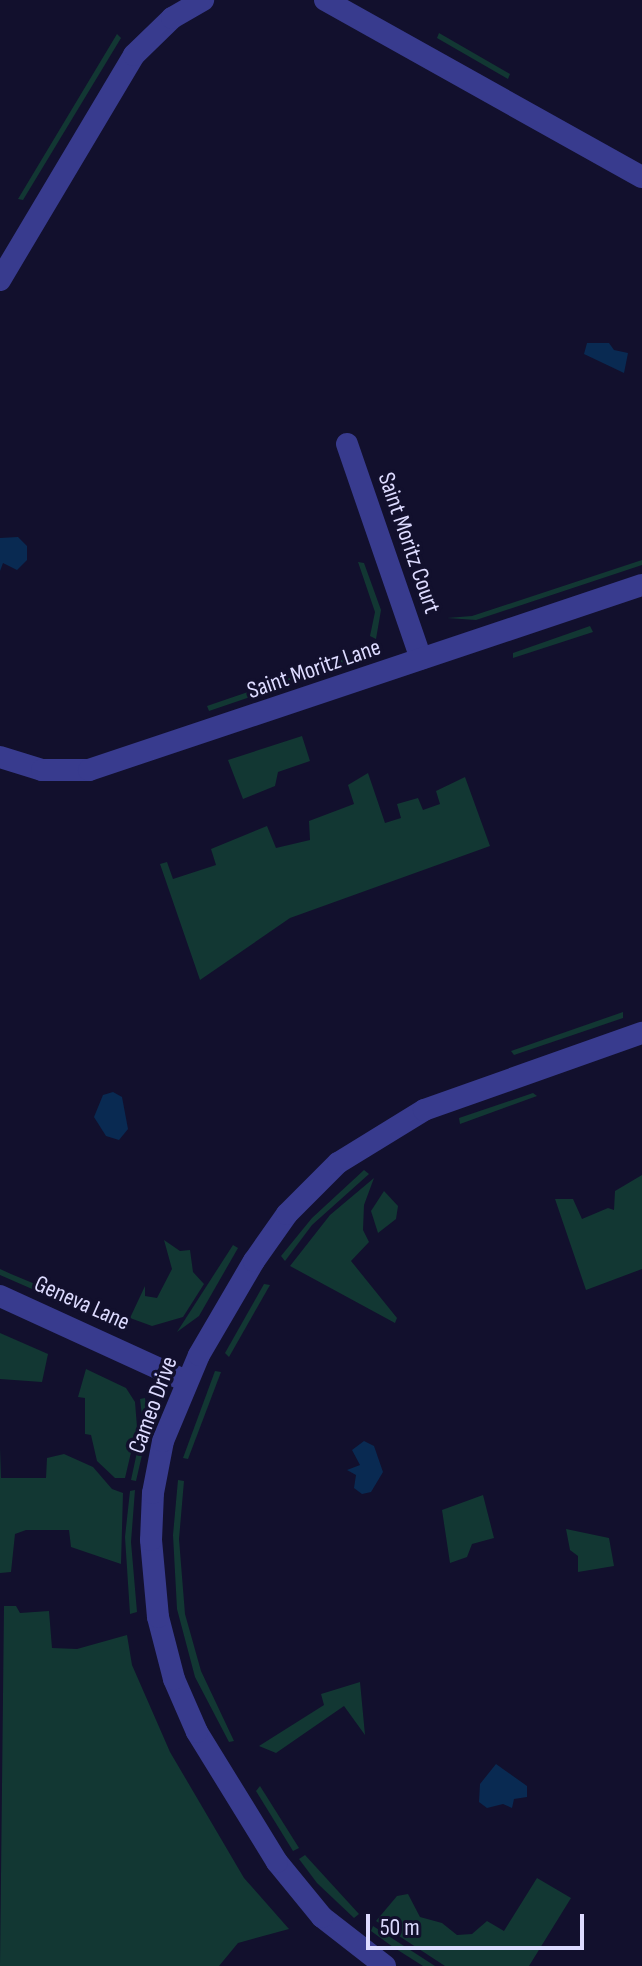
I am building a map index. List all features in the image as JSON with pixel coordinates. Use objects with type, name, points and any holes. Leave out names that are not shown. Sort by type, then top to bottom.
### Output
[{"type":"street","points":[[0,280],[134,55],[172,18],[203,0]]},
{"type":"street","points":[[325,0],[642,177]]},
{"type":"street","name":"Saint Moritz Court","points":[[347,444],[421,659]]},
{"type":"street","name":"Saint Moritz Lane","points":[[0,757],[42,770],[89,770],[642,585]]},
{"type":"street","name":"Cameo Drive","points":[[385,1966],[322,1917],[277,1862],[197,1732],[174,1679],[158,1617],[151,1519],[163,1441],[186,1381],[272,1233],[350,1153],[438,1104],[642,1033]]},
{"type":"street","name":"Geneva Lane","points":[[0,1296],[186,1381]]},
{"type":"green space","points":[[439,33],[510,74],[508,79],[437,38]]},
{"type":"green space","points":[[117,34],[121,38],[23,200],[18,199]]},
{"type":"green space","points":[[642,560],[642,565],[476,620],[447,618],[472,616]]},
{"type":"green space","points":[[358,562],[364,563],[381,610],[376,639],[370,636],[375,612]]},
{"type":"green space","points":[[590,626],[593,632],[513,658],[513,653]]},
{"type":"green space","points":[[367,644],[368,653],[355,661],[209,711],[207,706],[350,657]]},
{"type":"green space","points":[[302,736],[310,761],[278,772],[275,786],[243,799],[228,760]]},
{"type":"green space","points":[[368,773],[385,823],[401,818],[397,804],[418,798],[423,810],[440,804],[436,791],[465,777],[490,846],[290,918],[200,980],[160,864],[167,862],[173,879],[216,865],[211,849],[267,826],[276,848],[310,840],[309,821],[354,804],[348,785]]},
{"type":"green space","points":[[623,1012],[623,1018],[514,1055],[511,1051]]},
{"type":"green space","points":[[533,1093],[537,1096],[460,1124],[459,1118]]},
{"type":"green space","points":[[364,1170],[369,1174],[312,1225],[285,1261],[281,1256],[312,1218]]},
{"type":"green space","points":[[642,1175],[642,1269],[586,1290],[555,1199],[573,1199],[582,1219],[608,1208],[614,1210],[615,1191]]},
{"type":"green space","points":[[374,1178],[364,1205],[363,1230],[369,1242],[351,1261],[397,1318],[395,1323],[290,1266],[330,1215]]},
{"type":"green space","points":[[384,1191],[398,1206],[396,1219],[378,1233],[371,1211]]},
{"type":"green space","points":[[164,1240],[180,1251],[190,1250],[193,1272],[204,1284],[183,1317],[152,1326],[130,1318],[145,1286],[145,1296],[157,1298],[172,1269]]},
{"type":"green space","points":[[233,1245],[238,1248],[199,1316],[177,1332]]},
{"type":"green space","points":[[0,1269],[95,1309],[91,1313],[62,1302],[0,1275]]},
{"type":"green space","points":[[264,1284],[270,1285],[229,1357],[225,1353]]},
{"type":"green space","points":[[0,1333],[48,1354],[42,1382],[0,1379]]},
{"type":"green space","points":[[86,1369],[126,1388],[135,1402],[137,1427],[125,1478],[115,1478],[97,1461],[91,1435],[85,1434],[85,1398],[78,1397]]},
{"type":"green space","points":[[215,1371],[221,1372],[188,1459],[183,1458]]},
{"type":"green space","points":[[145,1398],[148,1429],[136,1481],[131,1480],[143,1424],[140,1399]]},
{"type":"green space","points":[[0,1448],[1,1478],[46,1478],[47,1458],[64,1454],[93,1467],[112,1489],[123,1493],[121,1564],[71,1547],[69,1530],[26,1530],[15,1534],[11,1572],[0,1573]]},
{"type":"green space","points":[[178,1480],[184,1481],[179,1539],[185,1614],[201,1671],[234,1741],[229,1742],[195,1677],[177,1609],[173,1535]]},
{"type":"green space","points":[[135,1490],[131,1542],[137,1612],[130,1614],[125,1537],[130,1491]]},
{"type":"green space","points":[[483,1495],[494,1538],[472,1544],[467,1557],[450,1563],[442,1510]]},
{"type":"green space","points":[[566,1529],[609,1538],[614,1566],[578,1572],[578,1556],[570,1550]]},
{"type":"green space","points":[[4,1606],[16,1606],[20,1613],[49,1611],[52,1648],[77,1649],[127,1635],[132,1665],[170,1752],[244,1878],[289,1929],[238,1943],[219,1966],[0,1966]]},
{"type":"green space","points":[[360,1682],[365,1735],[344,1706],[276,1753],[259,1746],[324,1705],[321,1694]]},
{"type":"green space","points":[[260,1786],[299,1848],[293,1851],[256,1791]]},
{"type":"green space","points":[[305,1855],[359,1914],[354,1918],[317,1883],[299,1859]]},
{"type":"green space","points":[[537,1878],[571,1898],[529,1966],[445,1966],[376,1921],[397,1896],[408,1894],[420,1917],[442,1923],[457,1935],[472,1934],[487,1921],[504,1931]]},
{"type":"green space","points":[[373,1926],[435,1966],[423,1966],[393,1947],[371,1931]]},
{"type":"water","points":[[587,343],[609,343],[614,350],[628,353],[624,373],[584,354]]},
{"type":"water","points":[[18,537],[27,546],[27,560],[17,570],[3,563],[0,571],[0,538]]},
{"type":"water","points":[[113,1092],[122,1097],[128,1129],[119,1140],[106,1136],[94,1117],[103,1095]]},
{"type":"water","points":[[364,1441],[374,1446],[383,1472],[371,1492],[362,1494],[354,1488],[356,1475],[347,1470],[360,1465],[352,1450]]},
{"type":"water","points":[[496,1764],[527,1786],[527,1797],[514,1799],[512,1808],[503,1804],[487,1808],[479,1802],[480,1784]]}]
